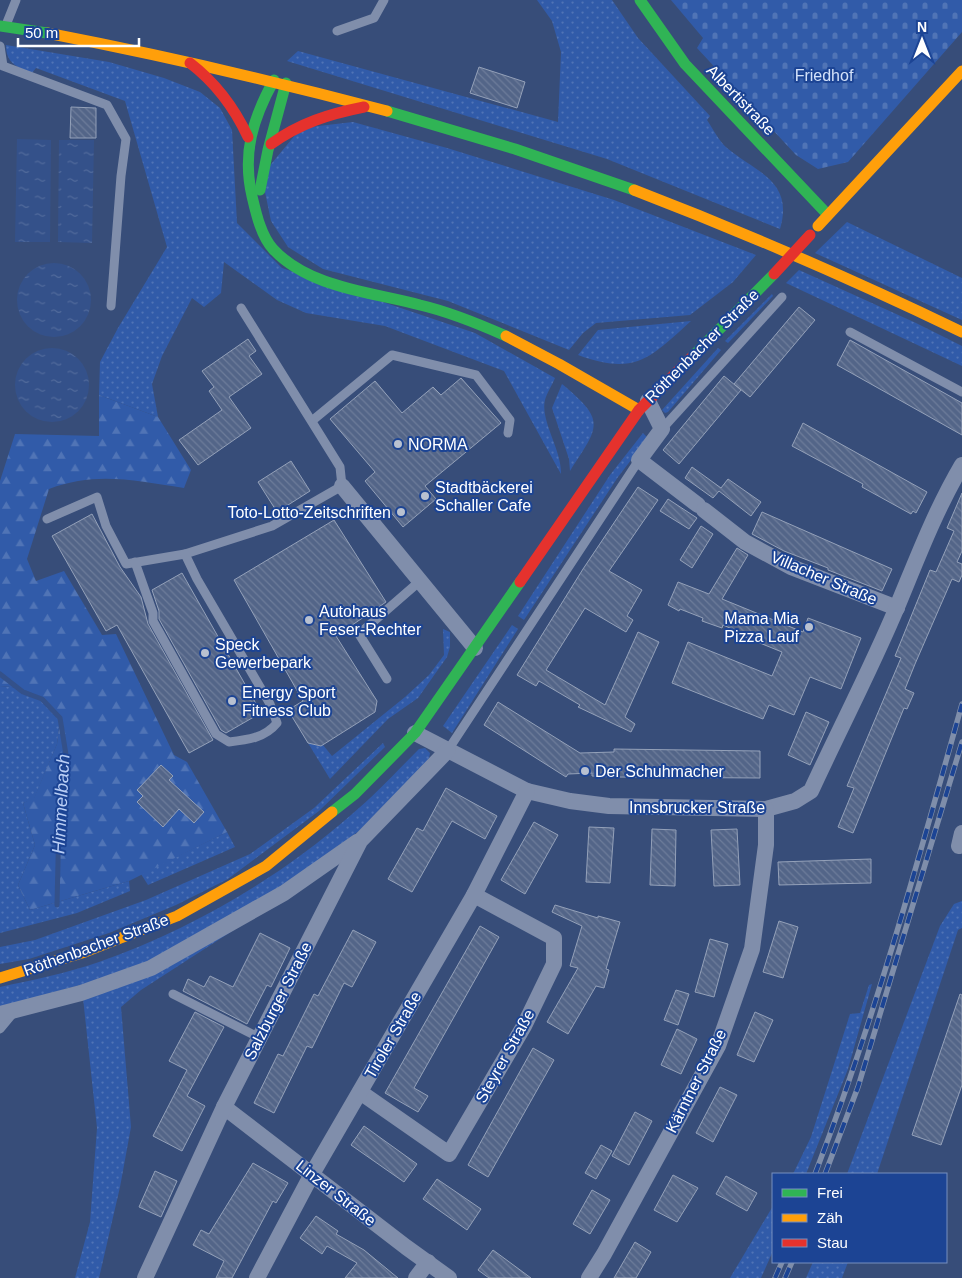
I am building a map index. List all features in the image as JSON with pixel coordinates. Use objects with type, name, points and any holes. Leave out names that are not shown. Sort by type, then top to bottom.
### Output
[{"type":"main road","name":"Albertistraße","points":[[640,0],[685,64],[828,215]]},
{"type":"main road","points":[[0,26],[47,33],[185,60],[274,80],[371,105],[562,164],[704,216],[840,274],[962,332]]},
{"type":"main road","points":[[185,60],[206,75],[223,92],[237,113],[248,137]]},
{"type":"main road","name":"Röthenbacher Straße","points":[[0,978],[84,952],[177,916],[266,866],[355,794],[415,733],[644,405],[774,274],[962,71]]},
{"type":"main road","points":[[274,80],[258,108],[248,137],[250,187],[263,232],[272,248],[283,258],[304,271],[331,283],[422,305],[480,325],[644,405]]},
{"type":"main road","points":[[258,215],[263,164],[271,144],[286,83]]},
{"type":"main road","points":[[271,144],[304,122],[323,115],[371,105]]},
{"type":"street","points":[[639,460],[662,429],[644,405]]},
{"type":"street","name":"Villacher Straße","points":[[639,460],[745,542],[791,567],[897,608]]},
{"type":"street","name":"Innsbrucker Straße","points":[[415,733],[526,791],[570,802],[608,806],[766,809],[795,801],[811,791],[897,608],[910,570],[941,502],[962,465]]},
{"type":"street","points":[[342,486],[475,648]]},
{"type":"street","name":"Salzburger Straße","points":[[145,1278],[224,1107],[360,841],[448,750]]},
{"type":"street","name":"Tiroler Straße","points":[[257,1278],[312,1174],[474,895],[526,791]]},
{"type":"street","name":"Kärntner Straße","points":[[588,1278],[604,1254],[718,1046],[752,949],[766,845],[766,809]]},
{"type":"street","points":[[7,1013],[81,993],[151,968],[284,893],[360,841]]},
{"type":"street","name":"Steyrer Straße","points":[[360,1092],[449,1154],[524,1026],[554,964],[554,938],[474,895]]},
{"type":"street","name":"Linzer Straße","points":[[224,1107],[449,1278]]},
{"type":"street","points":[[416,1278],[428,1262]]},
{"type":"lane","points":[[0,39],[16,0]]},
{"type":"lane","points":[[337,31],[374,18],[384,0]]},
{"type":"lane","points":[[0,46],[2,66],[107,105],[126,140],[121,176],[111,306]]},
{"type":"lane","points":[[662,429],[782,297]]},
{"type":"lane","points":[[47,519],[97,497],[106,526],[126,564],[185,554],[272,526],[342,486],[340,467],[240,308]]},
{"type":"lane","points":[[850,332],[962,392]]},
{"type":"lane","points":[[312,420],[392,355],[476,375],[510,420],[508,433]]},
{"type":"lane","points":[[448,750],[639,460]]},
{"type":"lane","points":[[135,562],[153,612],[153,621],[216,734],[229,742],[252,740],[271,730],[277,722],[270,704],[197,579],[185,554]]},
{"type":"lane","points":[[387,679],[359,634],[420,581]]},
{"type":"lane","points":[[173,994],[260,1038]]},
{"type":"lane","points":[[0,1029],[7,1013]]},
{"type":"green space","points":[[537,0],[612,0],[638,38],[710,116],[707,120],[724,145],[761,172],[777,189],[782,200],[783,213],[780,229],[607,159],[287,61],[298,51],[558,122],[561,52],[552,21]]},
{"type":"green space","name":"Friedhof","points":[[671,0],[962,0],[962,32],[848,162],[818,169],[796,155],[697,48],[703,38]]},
{"type":"green space","points":[[6,45],[109,62],[164,78],[200,92],[220,108],[232,130],[237,223],[282,268],[475,333],[555,378],[546,397],[544,408],[558,455],[561,474],[504,371],[385,326],[306,313],[277,300],[224,262],[221,293],[204,307],[192,298],[162,356],[152,384],[158,417],[99,395],[100,362],[118,328],[167,247],[125,101],[36,68],[31,74],[16,66],[10,60],[6,51]]},
{"type":"green space","points":[[353,122],[447,148],[614,200],[756,255],[733,282],[690,315],[596,323],[583,333],[569,350],[448,301],[323,269],[288,247],[271,221],[265,192],[267,169],[301,128]]},
{"type":"green space","points":[[847,222],[962,278],[962,320],[815,253]]},
{"type":"green space","points":[[799,270],[962,346],[962,366],[786,283]]},
{"type":"green space","points":[[772,294],[773,296],[728,343],[725,341]]},
{"type":"green space","points":[[691,321],[653,354],[641,360],[614,364],[578,355],[598,330]]},
{"type":"green space","points":[[718,348],[721,350],[668,412],[665,413],[662,410]]},
{"type":"green space","points":[[562,384],[586,407],[592,416],[594,424],[588,443],[570,471],[569,459],[552,408]]},
{"type":"green space","points":[[99,395],[158,417],[191,470],[184,488],[132,480],[100,479],[83,480],[49,489],[27,559],[36,581],[64,571],[102,635],[116,634],[174,755],[187,762],[227,832],[129,881],[30,910],[18,885],[35,845],[23,803],[34,798],[57,744],[60,719],[47,704],[34,694],[20,689],[0,686],[0,481],[15,434],[99,436]]},
{"type":"green space","points":[[643,433],[648,438],[618,477],[524,620],[518,616],[610,475]]},
{"type":"green space","points":[[512,625],[518,629],[452,733],[443,726]]},
{"type":"green space","points":[[443,629],[450,632],[450,647],[447,657],[418,698],[388,719],[330,779],[308,743],[323,745],[332,756],[405,697],[429,675],[444,655]]},
{"type":"green space","points":[[0,686],[20,689],[34,694],[60,718],[57,744],[34,799],[23,803],[35,845],[18,885],[30,910],[129,881],[130,891],[77,913],[0,933]]},
{"type":"green space","points":[[383,743],[385,747],[319,811],[228,879],[176,905],[109,933],[29,959],[0,964],[0,947],[35,940],[146,900],[250,854],[314,808]]},
{"type":"green space","points":[[425,748],[430,753],[429,759],[359,831],[233,918],[163,955],[106,978],[0,1007],[0,987],[62,973],[99,962],[166,935],[232,901],[294,860],[323,838],[369,799],[419,749]]},
{"type":"green space","points":[[227,832],[235,847],[148,885],[141,874]]},
{"type":"green space","points":[[962,901],[962,928],[958,930],[877,1173],[847,1173],[940,926],[954,904]]},
{"type":"green space","points":[[240,926],[141,990],[121,1007],[131,1127],[120,1187],[99,1278],[75,1278],[90,1222],[97,1128],[83,998]]},
{"type":"green space","points":[[872,984],[848,1069],[806,1173],[793,1173],[811,1137],[850,1014],[860,1013],[869,985]]},
{"type":"green space","points":[[772,1208],[772,1253],[761,1278],[730,1278]]},
{"type":"green space","points":[[813,1263],[848,1263],[842,1278],[806,1278]]},
{"type":"water","points":[[17,139],[51,140],[50,242],[15,242]]},
{"type":"water","points":[[59,140],[94,140],[92,243],[58,242]]},
{"type":"water","points":[[47,263],[61,263],[75,269],[85,279],[91,293],[91,307],[85,321],[75,331],[61,337],[47,337],[33,331],[23,321],[17,307],[17,293],[23,279],[33,269]]},
{"type":"water","points":[[52,348],[66,351],[78,359],[86,371],[89,385],[86,399],[78,411],[66,419],[52,422],[38,419],[26,411],[18,399],[15,385],[18,371],[26,359],[38,351]]},
{"type":"building","points":[[479,67],[525,82],[517,108],[470,93]]},
{"type":"building","points":[[71,107],[96,108],[96,138],[70,138]]},
{"type":"building","points":[[799,307],[815,320],[750,397],[734,384]]},
{"type":"building","points":[[248,339],[256,351],[249,356],[262,374],[229,397],[251,428],[198,465],[179,440],[222,410],[209,391],[214,387],[202,371]]},
{"type":"building","points":[[850,340],[962,403],[962,435],[837,365]]},
{"type":"building","points":[[724,376],[741,390],[679,464],[663,450]]},
{"type":"building","points":[[461,378],[501,423],[425,486],[436,499],[403,527],[365,481],[375,472],[330,419],[375,381],[402,413],[433,387],[441,395]]},
{"type":"building","points":[[803,423],[927,492],[916,513],[913,511],[911,514],[862,487],[863,484],[792,446]]},
{"type":"building","points":[[291,461],[310,491],[277,512],[258,482]]},
{"type":"building","points":[[692,467],[721,488],[728,479],[761,502],[751,516],[719,491],[713,498],[685,478]]},
{"type":"building","points":[[638,487],[658,500],[609,571],[642,590],[627,616],[633,620],[626,632],[585,608],[546,670],[605,705],[638,632],[659,642],[625,717],[635,724],[631,732],[578,707],[580,705],[539,681],[536,686],[517,675],[583,569]]},
{"type":"building","points":[[962,493],[962,551],[957,562],[962,564],[962,575],[959,582],[952,579],[915,664],[905,689],[914,693],[907,709],[904,708],[853,833],[838,827],[854,788],[847,786],[901,658],[895,656],[930,570],[936,572],[954,531],[947,528]]},
{"type":"building","points":[[668,499],[697,518],[689,529],[660,511]]},
{"type":"building","points":[[762,512],[892,569],[882,591],[784,551],[752,534]]},
{"type":"building","points":[[92,514],[120,567],[141,597],[148,624],[213,740],[189,753],[117,625],[106,631],[52,536]]},
{"type":"building","name":"Autohaus Feser-Rechter","points":[[334,520],[386,602],[336,636],[377,701],[375,712],[321,746],[308,743],[288,710],[303,701],[234,580]]},
{"type":"building","points":[[701,526],[713,534],[692,568],[680,560]]},
{"type":"building","points":[[737,548],[748,555],[722,599],[803,632],[808,618],[861,638],[841,689],[810,677],[794,715],[769,705],[763,719],[672,683],[688,642],[772,676],[782,652],[745,637],[746,635],[723,625],[722,628],[702,621],[703,618],[680,609],[679,611],[668,605],[678,582],[709,594]]},
{"type":"building","name":"Speck Gewerbepark","points":[[182,573],[259,709],[259,714],[226,733],[221,730],[159,619],[159,611],[152,590]]},
{"type":"building","points":[[498,702],[580,753],[614,752],[614,749],[760,751],[760,778],[614,777],[592,776],[592,773],[568,774],[566,777],[484,725]]},
{"type":"building","points":[[806,712],[829,722],[810,765],[788,755]]},
{"type":"building","points":[[161,765],[173,776],[169,780],[204,812],[194,823],[179,809],[163,827],[137,802],[143,796],[137,790]]},
{"type":"building","points":[[446,788],[497,816],[485,839],[452,821],[412,892],[388,879],[417,828],[423,831]]},
{"type":"building","points":[[534,822],[558,835],[525,894],[501,880]]},
{"type":"building","points":[[589,827],[614,828],[610,883],[586,882]]},
{"type":"building","points":[[652,829],[676,830],[675,886],[650,885]]},
{"type":"building","points":[[737,829],[740,885],[714,886],[711,830]]},
{"type":"building","points":[[871,859],[871,883],[779,885],[778,862]]},
{"type":"building","points":[[555,905],[598,918],[598,916],[620,922],[606,969],[609,970],[604,988],[596,986],[568,1034],[547,1022],[578,968],[570,966],[582,926],[552,912]]},
{"type":"building","points":[[779,921],[798,927],[783,978],[763,972]]},
{"type":"building","points":[[480,926],[499,937],[414,1088],[428,1096],[418,1112],[385,1093]]},
{"type":"building","points":[[353,930],[376,942],[352,987],[344,983],[312,1048],[307,1046],[274,1113],[254,1103],[278,1054],[283,1056],[314,994],[318,996]]},
{"type":"building","points":[[260,933],[290,948],[271,987],[267,985],[247,1024],[183,991],[188,979],[204,987],[210,976],[233,987]]},
{"type":"building","points":[[710,939],[728,944],[714,997],[695,992]]},
{"type":"building","points":[[676,990],[689,994],[678,1025],[664,1020]]},
{"type":"building","points":[[960,994],[962,995],[962,1085],[941,1145],[912,1135]]},
{"type":"building","points":[[195,1012],[224,1027],[187,1096],[205,1106],[182,1151],[153,1136],[187,1070],[169,1061]]},
{"type":"building","points":[[755,1012],[773,1020],[754,1062],[737,1055]]},
{"type":"building","points":[[677,1029],[697,1039],[681,1074],[661,1065]]},
{"type":"building","points":[[533,1048],[554,1060],[488,1177],[468,1165]]},
{"type":"building","points":[[720,1087],[737,1095],[713,1142],[696,1133]]},
{"type":"building","points":[[635,1112],[652,1121],[629,1165],[612,1156]]},
{"type":"building","points":[[364,1126],[417,1164],[404,1182],[351,1145]]},
{"type":"building","points":[[601,1145],[612,1151],[596,1179],[585,1173]]},
{"type":"building","points":[[253,1163],[288,1183],[276,1203],[273,1201],[232,1278],[216,1278],[224,1261],[193,1245],[201,1230],[209,1234]]},
{"type":"building","points":[[155,1171],[177,1181],[161,1217],[139,1207]]},
{"type":"building","points":[[673,1175],[698,1188],[677,1222],[654,1210]]},
{"type":"building","points":[[726,1176],[757,1193],[747,1211],[716,1194]]},
{"type":"building","points":[[437,1179],[481,1209],[467,1230],[423,1199]]},
{"type":"building","points":[[592,1190],[610,1200],[590,1234],[573,1224]]},
{"type":"building","points":[[316,1216],[338,1231],[336,1234],[364,1250],[398,1278],[345,1278],[357,1263],[327,1246],[322,1254],[300,1238]]},
{"type":"building","points":[[635,1242],[651,1252],[636,1278],[614,1278]]},
{"type":"building","points":[[493,1250],[531,1278],[489,1278],[478,1270]]},
{"type":"waterway","name":"Himmelbach","points":[[0,674],[23,692],[42,699],[60,718],[67,761],[59,819],[57,905]]},
{"type":"railway","points":[[815,1173],[876,1000],[912,882],[962,704]]},
{"type":"railway","points":[[825,1173],[858,1087],[962,742]]},
{"type":"railway","points":[[775,1278],[782,1263]]},
{"type":"railway","points":[[785,1278],[792,1263]]},
{"type":"traffic: fast","points":[[640,0],[685,64],[828,215]]},
{"type":"traffic: fast","points":[[0,26],[47,33]]},
{"type":"traffic: fast","points":[[274,80],[255,122],[251,136],[248,165],[249,180],[257,217],[265,238],[273,249],[288,262],[304,272],[323,280],[342,287],[442,311],[506,336]]},
{"type":"traffic: fast","points":[[260,190],[268,150],[286,83]]},
{"type":"traffic: fast","points":[[387,111],[515,149],[634,190]]},
{"type":"traffic: fast","points":[[692,357],[774,274]]},
{"type":"traffic: fast","points":[[332,812],[355,794],[415,733],[520,582]]},
{"type":"traffic: slow","points":[[47,33],[217,69],[387,111]]},
{"type":"traffic: slow","points":[[818,226],[962,71]]},
{"type":"traffic: slow","points":[[634,190],[800,258],[962,332]]},
{"type":"traffic: slow","points":[[506,336],[639,410]]},
{"type":"traffic: slow","points":[[0,978],[85,952],[177,916],[266,866],[332,812]]},
{"type":"traffic: jam","points":[[190,63],[224,96],[248,137]]},
{"type":"traffic: jam","points":[[271,144],[293,130],[315,120],[364,107]]},
{"type":"traffic: jam","points":[[774,274],[810,235]]},
{"type":"traffic: jam","points":[[520,582],[639,410],[692,357]]},
{"type":"place","name":"NORMA","points":[[398,444]]},
{"type":"place","name":"Stadtbäckerei Schaller Cafe","points":[[425,496]]},
{"type":"place","name":"Toto-Lotto-Zeitschriften","points":[[401,512]]},
{"type":"place","name":"Autohaus Feser-Rechter","points":[[309,620]]},
{"type":"place","name":"Mama Mia Pizza Lauf","points":[[809,627]]},
{"type":"place","name":"Speck Gewerbepark","points":[[205,653]]},
{"type":"place","name":"Energy Sport Fitness Club","points":[[232,701]]},
{"type":"place","name":"Der Schuhmacher","points":[[585,771]]}]
